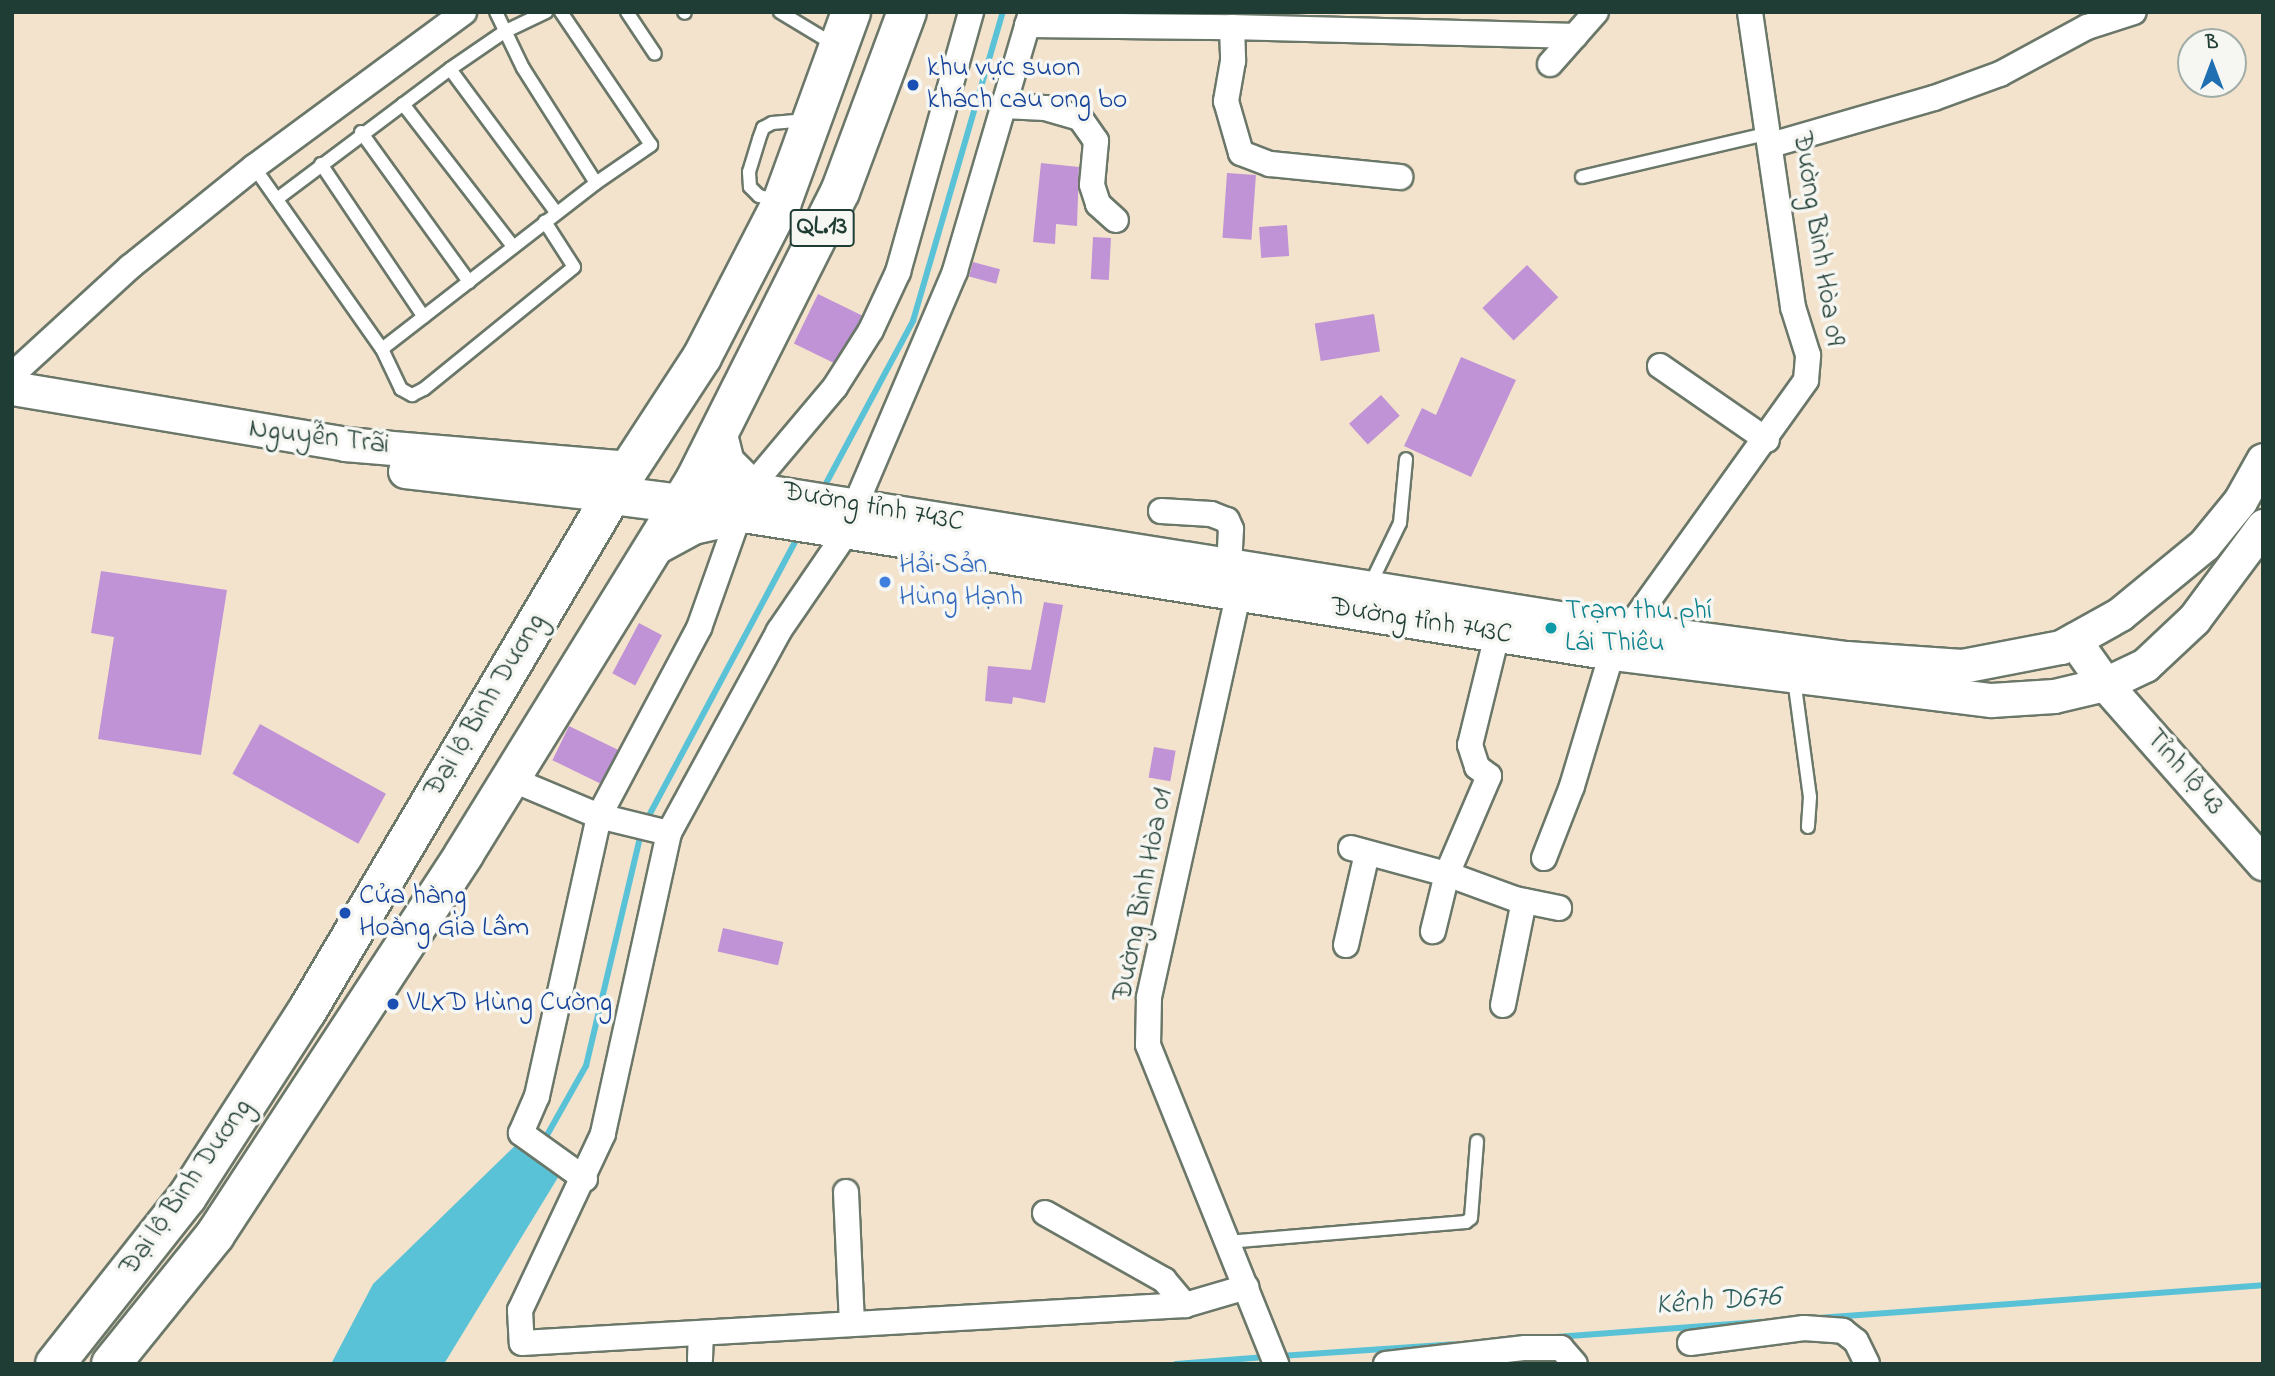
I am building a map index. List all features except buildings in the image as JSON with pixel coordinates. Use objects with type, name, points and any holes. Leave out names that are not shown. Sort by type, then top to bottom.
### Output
[{"type":"highway","name":"Đại lộ Bình Dương","points":[[55,1364],[187,1197],[300,1023],[620,481],[702,357],[782,202],[852,12]]},
{"type":"highway","name":"Đại lộ Bình Dương","points":[[111,1364],[215,1235],[511,779],[688,492],[840,192],[907,12]]},
{"type":"highway","points":[[656,544],[745,501],[725,463],[718,435]]},
{"type":"highway","points":[[620,481],[688,492]]},
{"type":"main road","name":"Nguyễn Trãi","points":[[12,388],[345,444],[620,481]]},
{"type":"main road","name":"Nguyễn Trãi","points":[[12,411],[270,455],[620,481]]},
{"type":"main road","name":"Đường tỉnh 743C","points":[[1237,573],[1497,635],[1620,641],[1962,666],[2012,660],[2074,640],[2138,600],[2204,545],[2240,501],[2263,460]]},
{"type":"main road","name":"Đường tỉnh 743C","points":[[688,492],[851,519],[1237,573],[1370,586],[1794,679],[1991,700],[2054,696],[2105,684],[2145,665],[2194,620],[2263,526]]},
{"type":"main road","name":"Tỉnh lộ 43","points":[[2074,640],[2105,684],[2263,863]]},
{"type":"street","points":[[12,375],[130,267],[254,167],[464,12]]},
{"type":"street","points":[[585,1179],[521,1133],[537,1096],[599,816],[699,628],[745,501],[835,387],[872,331],[898,272],[971,12]]},
{"type":"street","points":[[1550,64],[1596,12]]},
{"type":"street","name":"Đường Bình Hòa 09","points":[[1544,858],[1572,786],[1620,641],[1767,440],[1807,380],[1808,355],[1793,307],[1750,12]]},
{"type":"street","points":[[1770,139],[1945,94],[2000,74],[2085,20],[2134,12]]},
{"type":"street","points":[[1249,1296],[1185,1305],[522,1343],[520,1310],[585,1179],[614,1094],[669,833],[779,631],[851,519],[955,271],[1029,19],[1575,36]]},
{"type":"street","points":[[1232,27],[1233,61],[1226,101],[1241,153],[1270,164],[1400,177]]},
{"type":"street","points":[[1004,106],[1045,108],[1080,118],[1096,141],[1092,185],[1098,204],[1116,220]]},
{"type":"street","points":[[1660,366],[1767,440]]},
{"type":"street","name":"Đường Bình Hòa 01","points":[[1161,511],[1211,514],[1227,520],[1231,529],[1237,573],[1149,998],[1148,1045],[1275,1361]]},
{"type":"street","points":[[1433,931],[1447,874],[1489,776],[1477,767],[1470,745],[1497,635]]},
{"type":"street","points":[[511,779],[599,816],[669,833]]},
{"type":"street","points":[[1346,945],[1359,850],[1447,874],[1524,901],[1559,908]]},
{"type":"street","points":[[1503,1004],[1524,901]]},
{"type":"street","points":[[846,1192],[852,1324]]},
{"type":"street","points":[[1045,1213],[1164,1280],[1185,1305]]},
{"type":"street","points":[[1690,1343],[1804,1328],[1843,1331],[1856,1341],[1867,1364]]},
{"type":"street","points":[[701,1334],[701,1361]]},
{"type":"street","points":[[1386,1364],[1494,1357],[1561,1348],[1575,1364]]},
{"type":"lane","points":[[496,12],[504,32],[596,183]]},
{"type":"lane","points":[[277,199],[361,132],[450,69],[504,32],[546,12]]},
{"type":"lane","points":[[382,349],[512,245],[545,222],[555,211],[580,198],[596,183],[651,145],[561,12]]},
{"type":"lane","points":[[627,12],[655,54]]},
{"type":"lane","points":[[780,12],[839,48]]},
{"type":"lane","points":[[450,69],[555,211]]},
{"type":"lane","points":[[403,104],[512,245]]},
{"type":"lane","points":[[361,132],[469,282]]},
{"type":"lane","points":[[1582,177],[1770,139]]},
{"type":"lane","points":[[321,164],[424,317]]},
{"type":"lane","points":[[254,167],[382,349],[401,389],[412,395],[424,389],[574,267],[545,222]]},
{"type":"lane","points":[[1370,586],[1400,523],[1406,459]]},
{"type":"lane","points":[[1794,679],[1810,797],[1808,827]]},
{"type":"lane","points":[[1227,1242],[1466,1222],[1471,1218],[1477,1141]]},
{"type":"water","points":[[525,1136],[568,1161],[444,1364],[331,1364],[373,1284]]},
{"type":"waterway","points":[[823,489],[913,321],[1003,12]]},
{"type":"waterway","points":[[645,823],[800,533]]},
{"type":"waterway","points":[[542,1144],[586,1066],[641,833]]},
{"type":"waterway","name":"Kênh D676","points":[[1818,1318],[2263,1285]]},
{"type":"waterway","name":"Kênh D676","points":[[1556,1337],[1762,1322]]},
{"type":"waterway","name":"Kênh D676","points":[[1280,1356],[1454,1344]]},
{"type":"waterway","name":"Kênh D676","points":[[1176,1364],[1266,1357]]},
{"type":"place","name":"khu vực suon khách cau ong bo","points":[[913,85]]},
{"type":"place","name":"Hải Sản Hùng Hạnh","points":[[885,582]]},
{"type":"place","name":"Trạm thu phí Lái Thiêu","points":[[1551,628]]},
{"type":"place","name":"Cửa hàng Hoàng Gia Lâm","points":[[345,913]]},
{"type":"place","name":"VLXD Hùng Cường","points":[[393,1004]]}]
